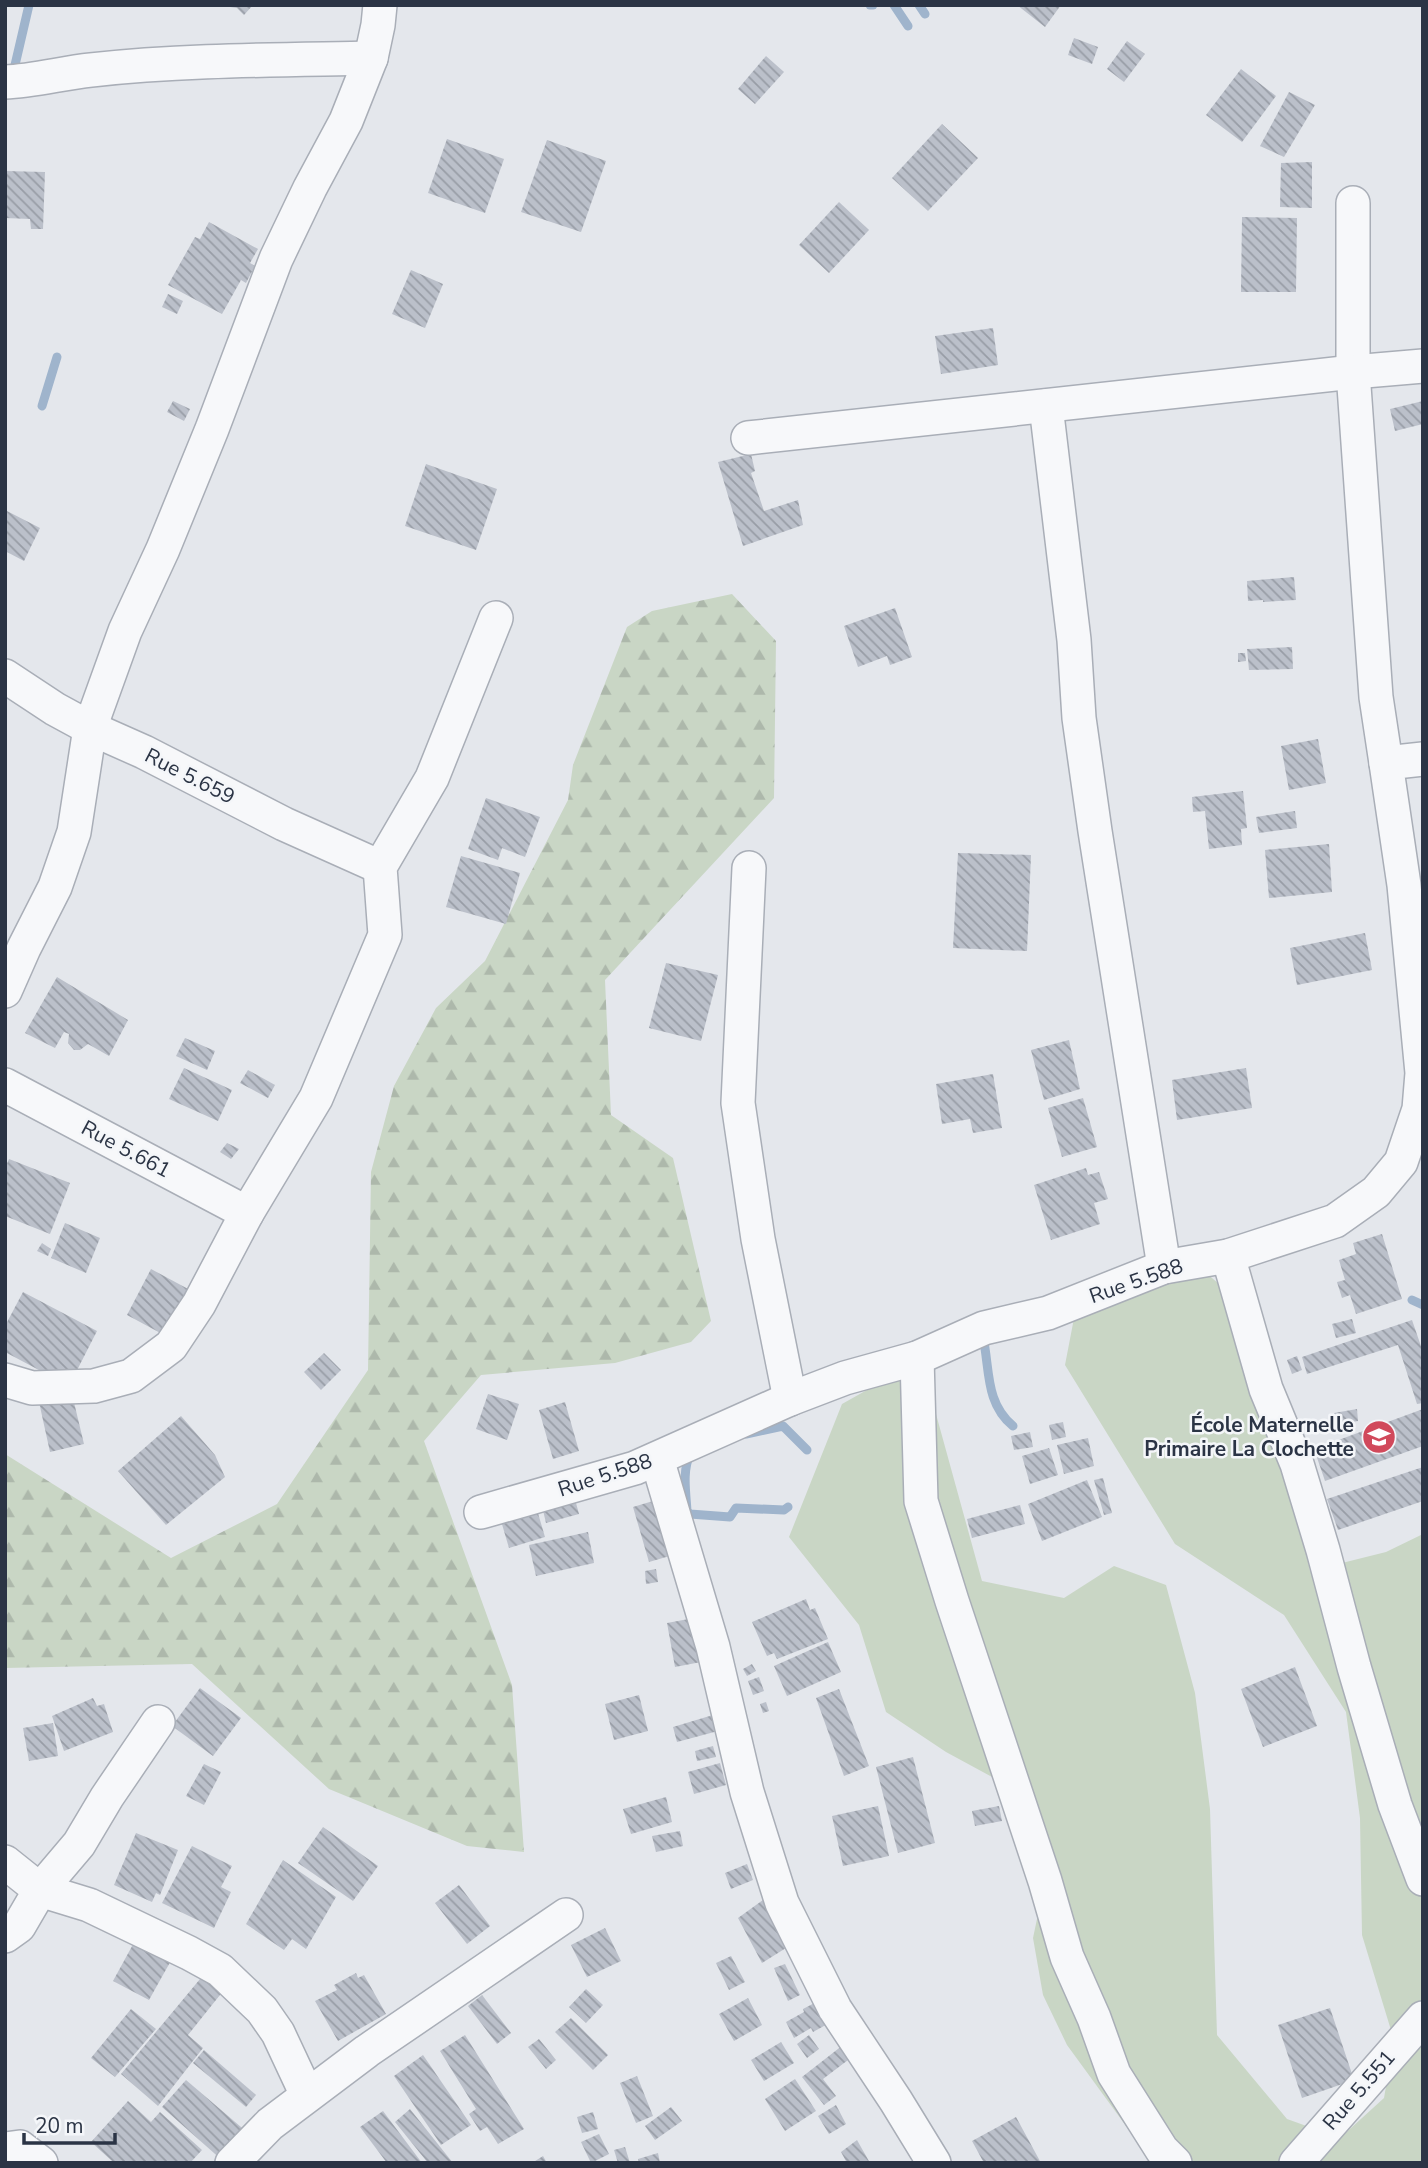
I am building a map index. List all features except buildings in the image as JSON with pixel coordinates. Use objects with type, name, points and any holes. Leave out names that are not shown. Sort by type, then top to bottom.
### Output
[{"type":"street","points":[[5,991],[55,887],[74,832],[90,728],[125,631],[163,549],[212,429],[276,259],[346,121],[371,58],[380,5]]},
{"type":"street","points":[[5,82],[89,70],[177,64],[371,58]]},
{"type":"street","name":"Rue 5.588","points":[[481,1512],[635,1468],[790,1399],[845,1378],[917,1358],[985,1328],[1048,1313],[1164,1267],[1228,1256],[1335,1221],[1376,1192],[1401,1162],[1419,1108],[1422,1073],[1404,885],[1376,697],[1353,372],[1353,203]]},
{"type":"street","points":[[748,438],[1423,366]]},
{"type":"street","points":[[1046,406],[1074,640],[1079,718],[1164,1267]]},
{"type":"street","points":[[5,1380],[32,1388],[94,1386],[131,1376],[170,1346],[199,1304],[247,1213],[316,1098],[385,935],[380,867],[432,778],[496,618]]},
{"type":"street","name":"Rue 5.659","points":[[5,676],[90,728],[144,752],[285,824],[380,867]]},
{"type":"street","points":[[1386,762],[1423,759]]},
{"type":"street","points":[[749,868],[738,1103],[758,1239],[790,1399]]},
{"type":"street","name":"Rue 5.661","points":[[5,1084],[247,1213]]},
{"type":"street","points":[[1228,1256],[1266,1389],[1297,1464],[1324,1550],[1354,1667],[1395,1805],[1423,1879]]},
{"type":"street","points":[[917,1358],[920,1501],[1045,1881],[1067,1957],[1094,2018],[1114,2074],[1162,2150],[1175,2163]]},
{"type":"street","points":[[657,1459],[713,1647],[747,1792],[782,1903],[835,2009],[934,2163]]},
{"type":"street","points":[[5,1936],[19,1926],[40,1890],[79,1844],[158,1722]]},
{"type":"street","points":[[5,1862],[40,1890],[89,1905],[220,1970],[262,2010],[278,2033],[307,2095]]},
{"type":"street","points":[[232,2163],[270,2124],[307,2095],[378,2043],[566,1915]]},
{"type":"street","name":"Rue 5.551","points":[[1296,2163],[1423,2018]]},
{"type":"street","points":[[5,2149],[20,2147],[41,2163]]},
{"type":"green space","points":[[732,594],[776,641],[774,798],[605,980],[611,1115],[673,1158],[711,1321],[691,1342],[615,1363],[481,1375],[424,1441],[512,1685],[524,1852],[467,1846],[329,1789],[192,1664],[5,1668],[5,1454],[171,1558],[277,1504],[368,1370],[371,1172],[394,1086],[436,1008],[485,961],[568,800],[573,765],[627,627],[652,611]]},
{"type":"green space","points":[[1200,1268],[1249,1309],[1275,1399],[1310,1571],[1386,1552],[1423,1534],[1423,2163],[1153,2163],[1067,2045],[1043,1995],[1033,1938],[1045,1881],[1005,1784],[946,1752],[886,1712],[859,1625],[789,1537],[842,1404],[890,1377],[928,1385],[982,1581],[1064,1598],[1114,1566],[1166,1585],[1195,1693],[1210,1809],[1217,2035],[1287,2119],[1340,2138],[1384,2098],[1394,2040],[1362,1935],[1360,1818],[1346,1712],[1284,1615],[1175,1544],[1065,1365],[1075,1313]]},
{"type":"waterway","points":[[15,65],[29,5]]},
{"type":"waterway","points":[[894,5],[908,26]]},
{"type":"waterway","points":[[919,5],[925,14]]},
{"type":"waterway","points":[[42,406],[57,357]]},
{"type":"waterway","points":[[1412,1300],[1423,1305]]},
{"type":"waterway","points":[[983,1337],[993,1396],[997,1407],[1013,1426]]},
{"type":"waterway","points":[[746,1434],[783,1426],[807,1450]]},
{"type":"waterway","points":[[690,1454],[685,1482],[687,1511],[690,1514],[730,1517],[736,1508],[784,1510],[788,1507]]},
{"type":"place","name":"École Maternelle Primaire La Clochette","points":[[1379,1437]]}]
